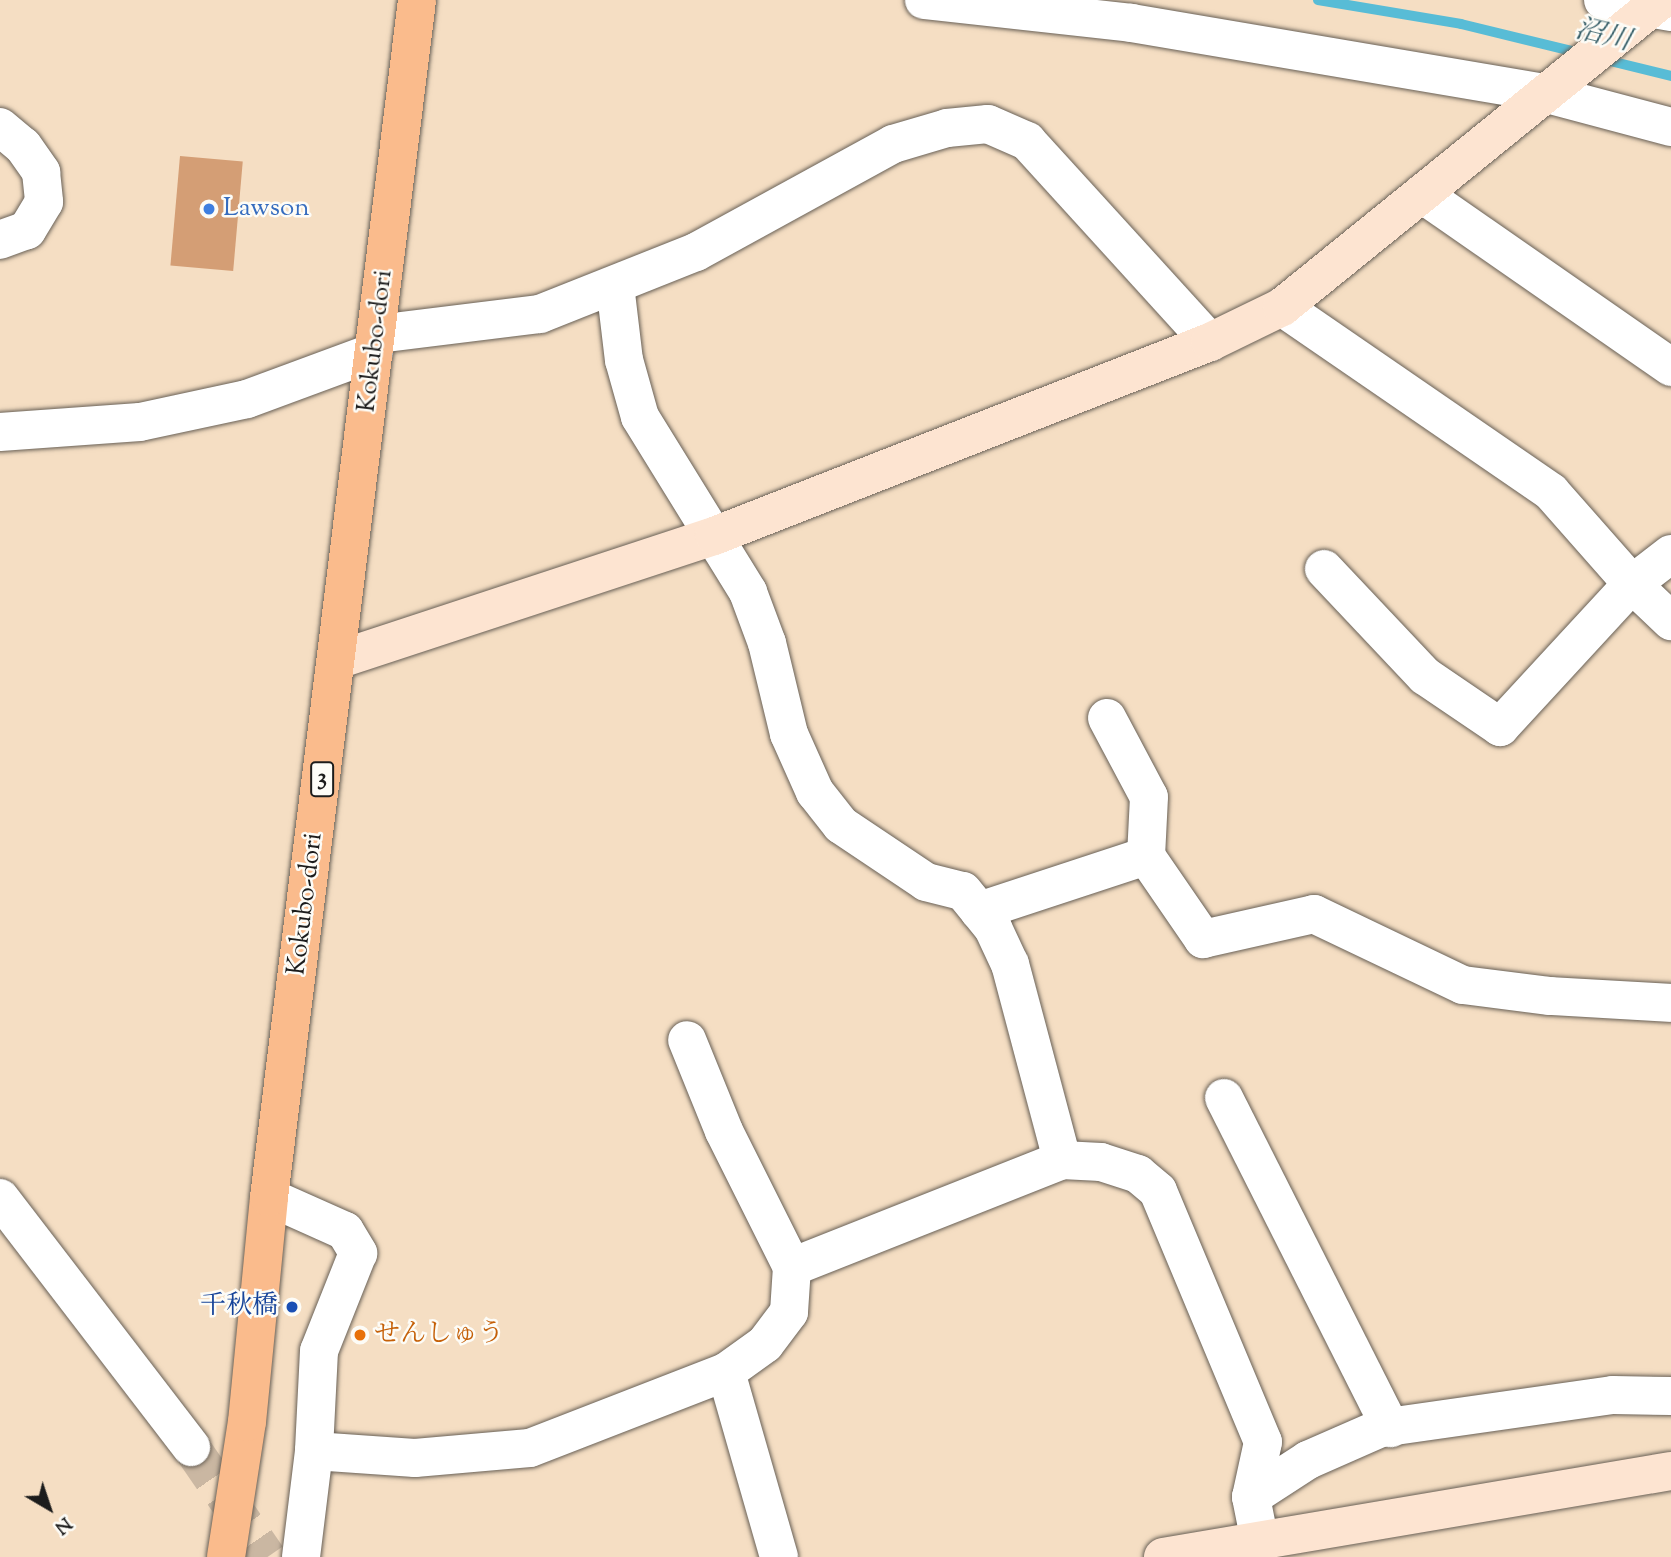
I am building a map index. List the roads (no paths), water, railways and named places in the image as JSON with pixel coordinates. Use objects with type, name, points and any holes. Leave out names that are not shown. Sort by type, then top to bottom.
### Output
[{"type":"main road","name":"Kokubo-dori","points":[[226,1557],[247,1422],[269,1197],[417,0]]},
{"type":"street","points":[[924,0],[1131,23],[1543,93],[1671,127]]},
{"type":"street","points":[[1603,0],[1662,6]]},
{"type":"street","points":[[337,660],[714,536],[1210,342],[1282,307],[1543,93],[1662,6]]},
{"type":"street","points":[[0,432],[140,422],[247,399],[376,343],[540,314],[696,252],[893,144],[947,128],[988,124],[1027,141],[1210,342]]},
{"type":"street","points":[[0,127],[23,146],[41,172],[44,202],[27,230],[0,240]]},
{"type":"street","points":[[1422,194],[1671,367]]},
{"type":"street","points":[[615,285],[624,360],[640,417],[748,592],[767,643],[789,734],[815,792],[841,825],[926,882],[963,891],[979,911],[1010,964],[1062,1160]]},
{"type":"street","points":[[1282,307],[1550,492],[1632,584],[1671,621]]},
{"type":"street","points":[[1324,569],[1425,676],[1500,727],[1632,584],[1671,554]]},
{"type":"street","points":[[1107,718],[1149,797],[1146,856],[1203,939],[1314,914],[1463,985],[1550,996],[1671,1003]]},
{"type":"street","points":[[979,911],[1146,856]]},
{"type":"street","points":[[314,1451],[415,1458],[530,1448],[726,1372],[765,1344],[789,1312],[792,1267],[724,1131],[687,1040]]},
{"type":"street","points":[[1224,1098],[1391,1427]]},
{"type":"street","points":[[792,1267],[1062,1160],[1101,1162],[1138,1174],[1158,1191],[1263,1442],[1251,1497],[1260,1542]]},
{"type":"street","points":[[269,1197],[345,1231],[358,1253],[319,1351],[314,1451],[301,1557]]},
{"type":"street","points":[[0,1198],[191,1447]]},
{"type":"street","points":[[726,1372],[779,1557]]},
{"type":"street","points":[[1251,1497],[1308,1460],[1391,1427],[1613,1395],[1671,1396]]},
{"type":"street","points":[[1163,1557],[1671,1471]]},
{"type":"waterway","name":"沼川","points":[[1318,0],[1461,24],[1580,53]]},
{"type":"waterway","name":"沼川","points":[[1602,59],[1671,76]]},
{"type":"tunnel","points":[[191,1447],[267,1557]]},
{"type":"place","name":"Lawson","points":[[209,209]]},
{"type":"place","name":"千秋橋","points":[[292,1307]]},
{"type":"place","name":"せんしゅう","points":[[360,1335]]}]
